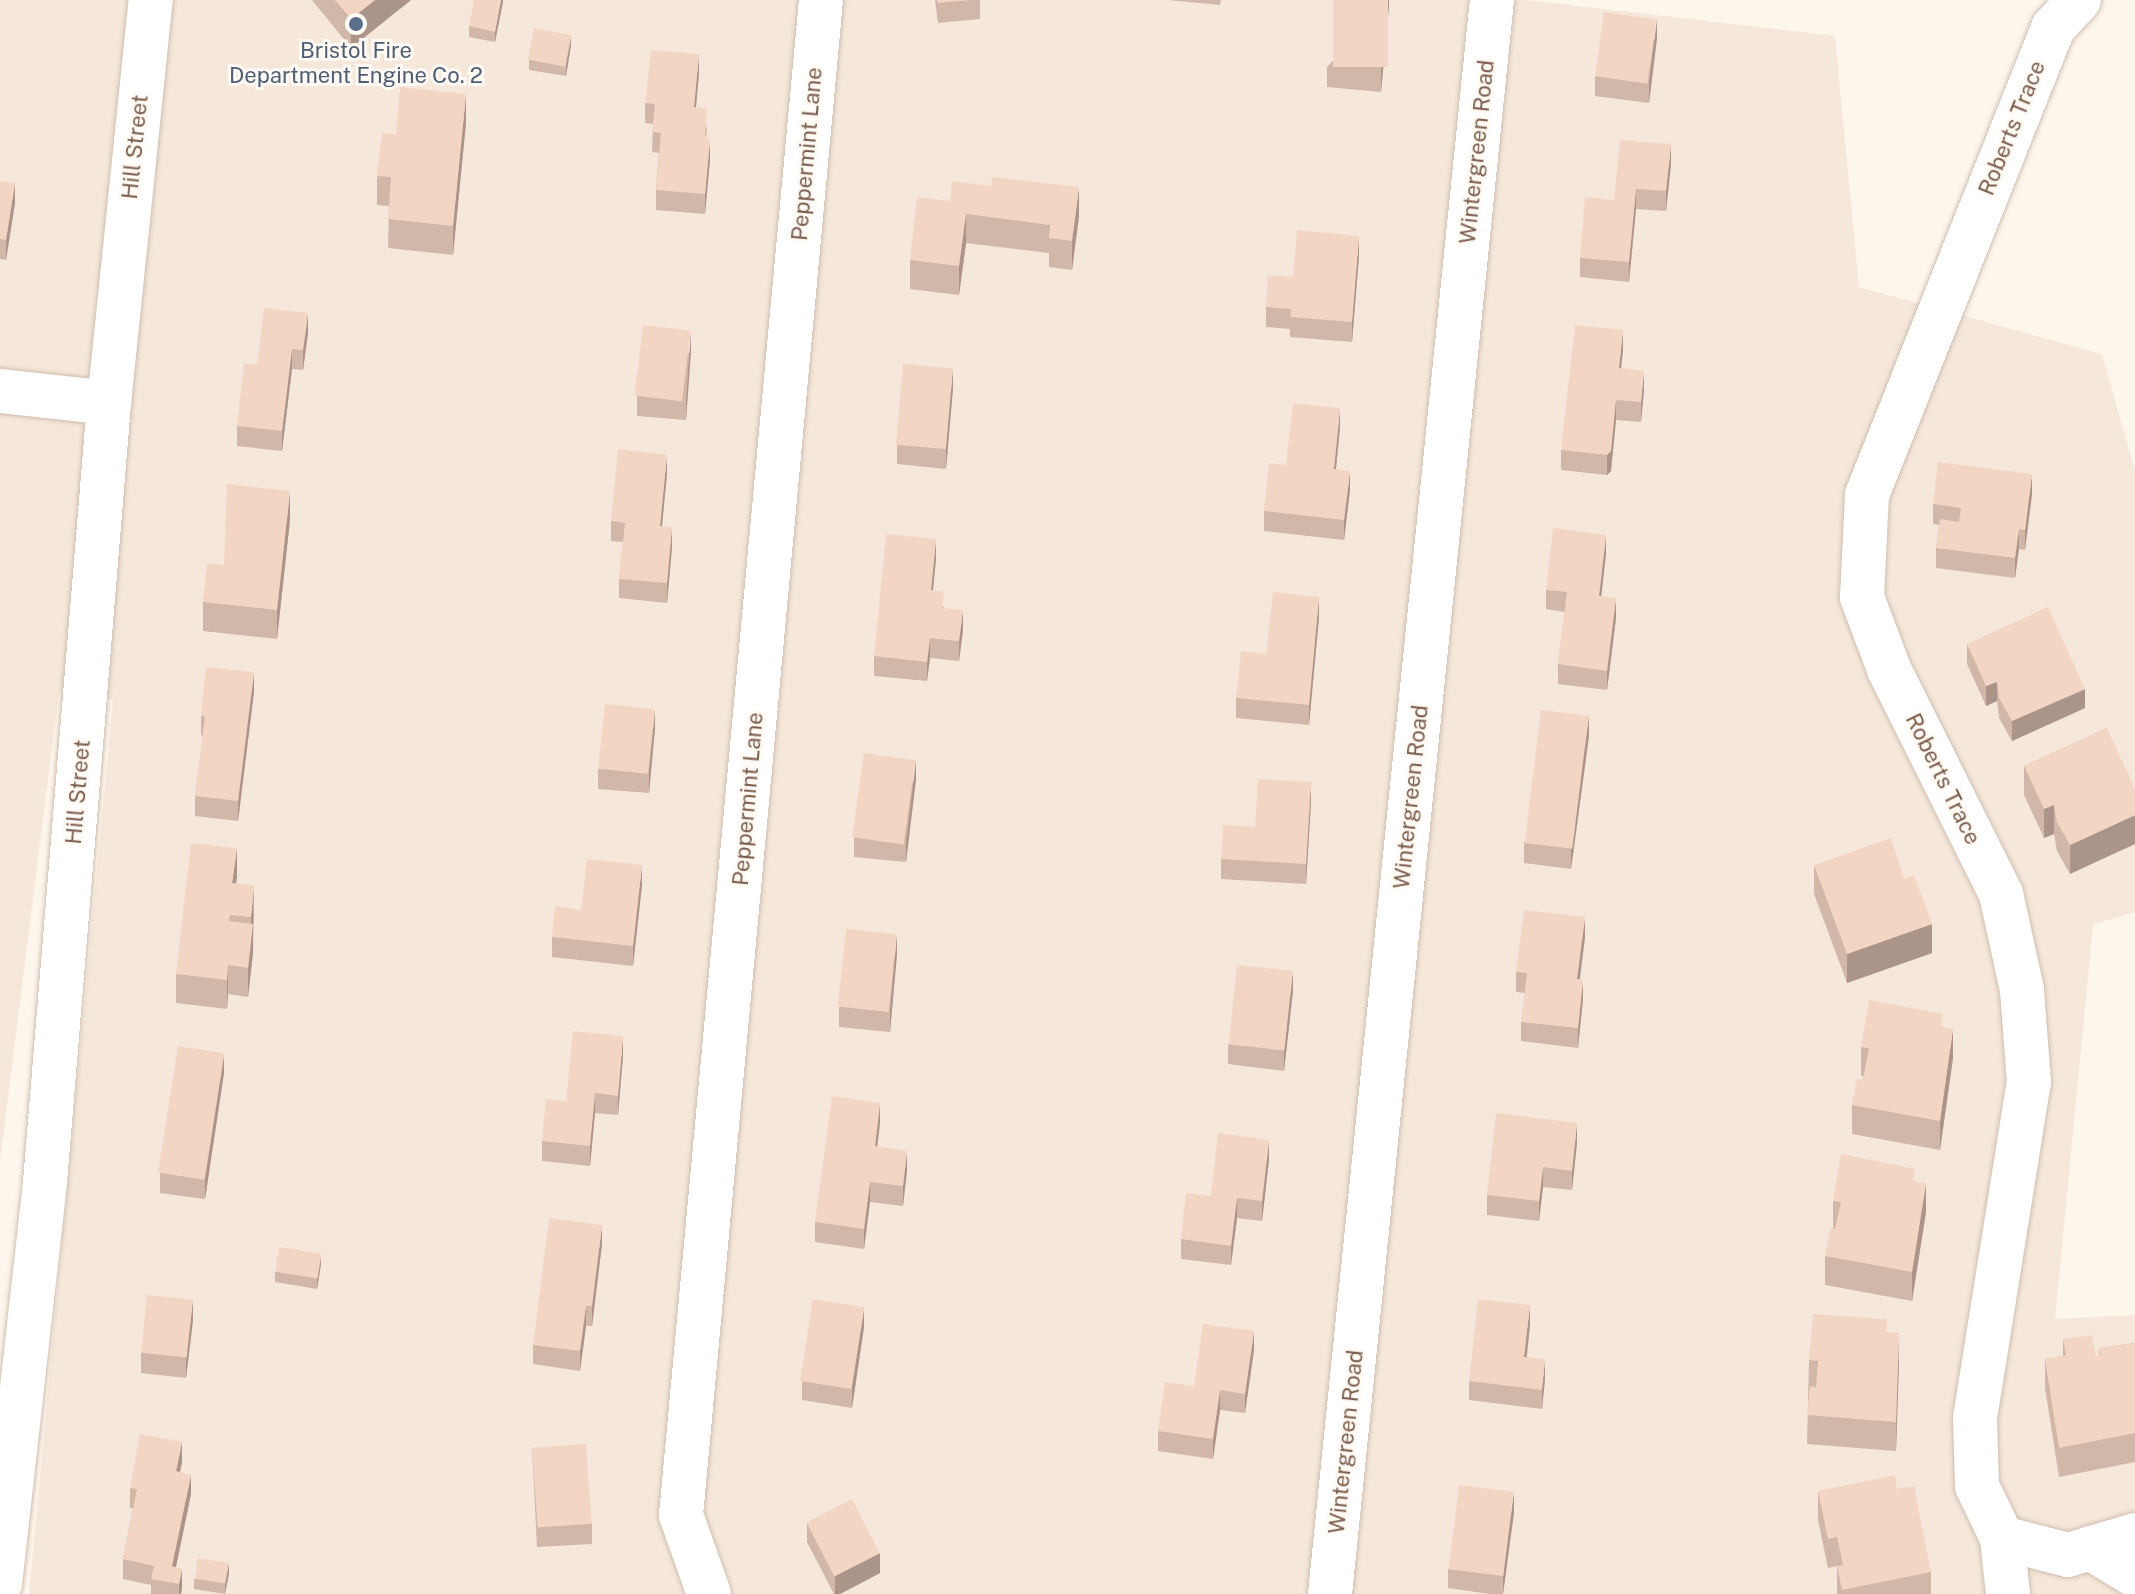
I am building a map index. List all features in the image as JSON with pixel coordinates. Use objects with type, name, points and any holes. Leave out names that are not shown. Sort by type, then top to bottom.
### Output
[{"type":"street","name":"Hill Street","points":[[0,1584],[10,1401],[45,1182],[109,403],[151,0]]},
{"type":"street","name":"Peppermint Lane","points":[[709,1594],[681,1515],[821,0]]},
{"type":"street","name":"Wintergreen Road","points":[[1330,1594],[1492,0]]},
{"type":"street","name":"Roberts Trace","points":[[2008,1594],[2002,1538],[1977,1486],[1975,1418],[2029,1082],[2022,990],[2001,894],[1889,669],[1862,597],[1867,495],[2053,28],[2079,0]]},
{"type":"street","points":[[0,391],[109,403]]},
{"type":"street","points":[[2002,1538],[2068,1555],[2135,1535]]},
{"type":"street","points":[[2090,1548],[2135,1575]]},
{"type":"shaded area","points":[[0,0],[1527,0],[1835,36],[1859,287],[2102,354],[2135,471],[2135,912],[2093,925],[2055,1319],[2135,1315],[2135,1594],[29,1594],[113,700],[59,693],[0,1161]]},
{"type":"building","points":[[335,0],[375,0],[351,19]]},
{"type":"building","points":[[474,0],[501,0],[495,32],[469,26]]},
{"type":"building","points":[[937,0],[971,0],[938,3]]},
{"type":"building","points":[[1333,0],[1388,0],[1388,67],[1333,67]]},
{"type":"building","points":[[1604,12],[1656,19],[1647,84],[1595,76]]},
{"type":"building","points":[[534,28],[571,35],[565,67],[528,59]]},
{"type":"building","points":[[651,50],[699,54],[694,107],[707,109],[705,136],[710,140],[705,194],[656,190],[661,133],[652,132],[655,104],[645,103]]},
{"type":"building","points":[[400,87],[466,94],[453,226],[388,219],[391,177],[377,176],[382,133],[396,134]]},
{"type":"building","points":[[1620,140],[1671,144],[1666,191],[1636,189],[1629,262],[1580,258],[1585,197],[1614,200]]},
{"type":"building","points":[[992,177],[1079,187],[1072,241],[1049,238],[1050,225],[966,214],[959,266],[910,260],[917,197],[950,201],[952,181],[991,186]]},
{"type":"building","points":[[0,181],[15,183],[6,240],[0,239]]},
{"type":"building","points":[[1297,230],[1359,236],[1352,322],[1290,317],[1291,309],[1266,307],[1268,275],[1293,277]]},
{"type":"building","points":[[264,308],[308,313],[303,350],[292,349],[282,431],[237,426],[244,363],[257,365]]},
{"type":"building","points":[[643,325],[691,331],[682,401],[634,395]]},
{"type":"building","points":[[1575,325],[1623,330],[1619,368],[1644,371],[1641,402],[1616,400],[1611,451],[1607,455],[1561,450]]},
{"type":"building","points":[[903,364],[953,368],[946,449],[896,445]]},
{"type":"building","points":[[1293,403],[1340,408],[1334,469],[1350,471],[1344,520],[1264,511],[1269,463],[1286,465]]},
{"type":"building","points":[[618,449],[667,455],[660,526],[672,527],[667,583],[619,579],[625,523],[611,521]]},
{"type":"building","points":[[1938,462],[2032,474],[2025,530],[2019,529],[2015,558],[1936,548],[1940,519],[1959,522],[1961,508],[1933,504]]},
{"type":"building","points":[[227,484],[290,491],[277,610],[203,602],[207,563],[224,565]]},
{"type":"building","points":[[1553,528],[1606,535],[1599,596],[1616,598],[1607,671],[1558,664],[1567,592],[1546,590]]},
{"type":"building","points":[[886,534],[936,539],[931,590],[944,592],[942,608],[963,610],[959,641],[930,638],[927,662],[874,656]]},
{"type":"building","points":[[1273,592],[1319,597],[1309,705],[1236,698],[1241,651],[1266,654]]},
{"type":"building","points":[[2048,607],[2085,689],[2012,721],[1999,698],[1997,682],[1986,686],[1967,644]]},
{"type":"building","points":[[206,667],[254,672],[238,801],[195,796],[205,717],[201,715]]},
{"type":"building","points":[[605,704],[655,709],[648,774],[598,769]]},
{"type":"building","points":[[1541,710],[1589,716],[1572,849],[1525,843]]},
{"type":"building","points":[[2107,728],[2135,789],[2135,815],[2070,845],[2057,822],[2054,805],[2044,809],[2024,766]]},
{"type":"building","points":[[864,753],[915,760],[904,844],[852,837]]},
{"type":"building","points":[[1258,779],[1311,782],[1306,864],[1221,859],[1223,825],[1255,827]]},
{"type":"building","points":[[1891,838],[1904,879],[1914,875],[1932,924],[1847,954],[1814,865]]},
{"type":"building","points":[[191,843],[237,848],[232,883],[254,885],[251,917],[230,915],[229,921],[253,924],[248,968],[228,965],[227,980],[176,974]]},
{"type":"building","points":[[587,859],[642,865],[633,946],[552,937],[555,906],[581,910]]},
{"type":"building","points":[[1524,910],[1585,917],[1577,979],[1583,980],[1578,1028],[1521,1022],[1527,973],[1516,972]]},
{"type":"building","points":[[846,929],[897,934],[889,1012],[838,1007]]},
{"type":"building","points":[[1237,965],[1293,971],[1284,1050],[1229,1045]]},
{"type":"building","points":[[1869,1000],[1943,1014],[1940,1026],[1953,1029],[1940,1121],[1852,1105],[1857,1079],[1863,1080],[1869,1048],[1861,1047]]},
{"type":"building","points":[[573,1031],[623,1036],[618,1096],[595,1093],[590,1146],[542,1141],[546,1099],[566,1101]]},
{"type":"building","points":[[178,1046],[224,1053],[204,1180],[158,1172]]},
{"type":"building","points":[[832,1096],[880,1103],[875,1146],[907,1151],[903,1186],[870,1182],[864,1229],[815,1222]]},
{"type":"building","points":[[1496,1113],[1577,1123],[1572,1171],[1543,1167],[1539,1201],[1487,1195]]},
{"type":"building","points":[[1218,1133],[1269,1140],[1262,1201],[1237,1198],[1231,1246],[1181,1239],[1186,1193],[1211,1196]]},
{"type":"building","points":[[1841,1154],[1915,1169],[1913,1181],[1926,1183],[1912,1272],[1825,1256],[1830,1229],[1835,1229],[1841,1202],[1833,1201]]},
{"type":"building","points":[[549,1218],[602,1225],[592,1306],[586,1306],[580,1351],[533,1345]]},
{"type":"building","points":[[279,1247],[321,1254],[318,1278],[275,1272]]},
{"type":"building","points":[[147,1295],[193,1300],[187,1357],[141,1353]]},
{"type":"building","points":[[813,1299],[864,1307],[851,1389],[800,1381]]},
{"type":"building","points":[[1478,1299],[1530,1305],[1524,1357],[1545,1359],[1542,1390],[1469,1381]]},
{"type":"building","points":[[1813,1314],[1887,1319],[1886,1332],[1899,1333],[1896,1422],[1807,1415],[1810,1386],[1816,1387],[1818,1361],[1809,1360]]},
{"type":"building","points":[[1203,1324],[1254,1331],[1245,1394],[1220,1390],[1213,1439],[1158,1431],[1165,1382],[1194,1386]]},
{"type":"building","points":[[2092,1335],[2096,1356],[2100,1355],[2099,1348],[2135,1343],[2135,1433],[2059,1448],[2045,1359],[2066,1355],[2063,1339]]},
{"type":"building","points":[[140,1434],[182,1442],[176,1471],[191,1475],[172,1566],[182,1569],[179,1584],[151,1579],[154,1566],[123,1559],[137,1489],[130,1488]]},
{"type":"building","points":[[586,1444],[592,1524],[538,1528],[532,1448]]},
{"type":"building","points":[[1895,1475],[1897,1489],[1914,1486],[1931,1572],[1842,1590],[1837,1566],[1843,1565],[1837,1537],[1828,1539],[1818,1491]]},
{"type":"building","points":[[1459,1485],[1514,1492],[1503,1576],[1449,1569]]},
{"type":"building","points":[[852,1499],[880,1553],[834,1577],[807,1522]]},
{"type":"building","points":[[198,1558],[229,1563],[225,1584],[195,1579]]},
{"type":"place","name":"Bristol Fire Department Engine Co. 2","points":[[356,24]]}]
